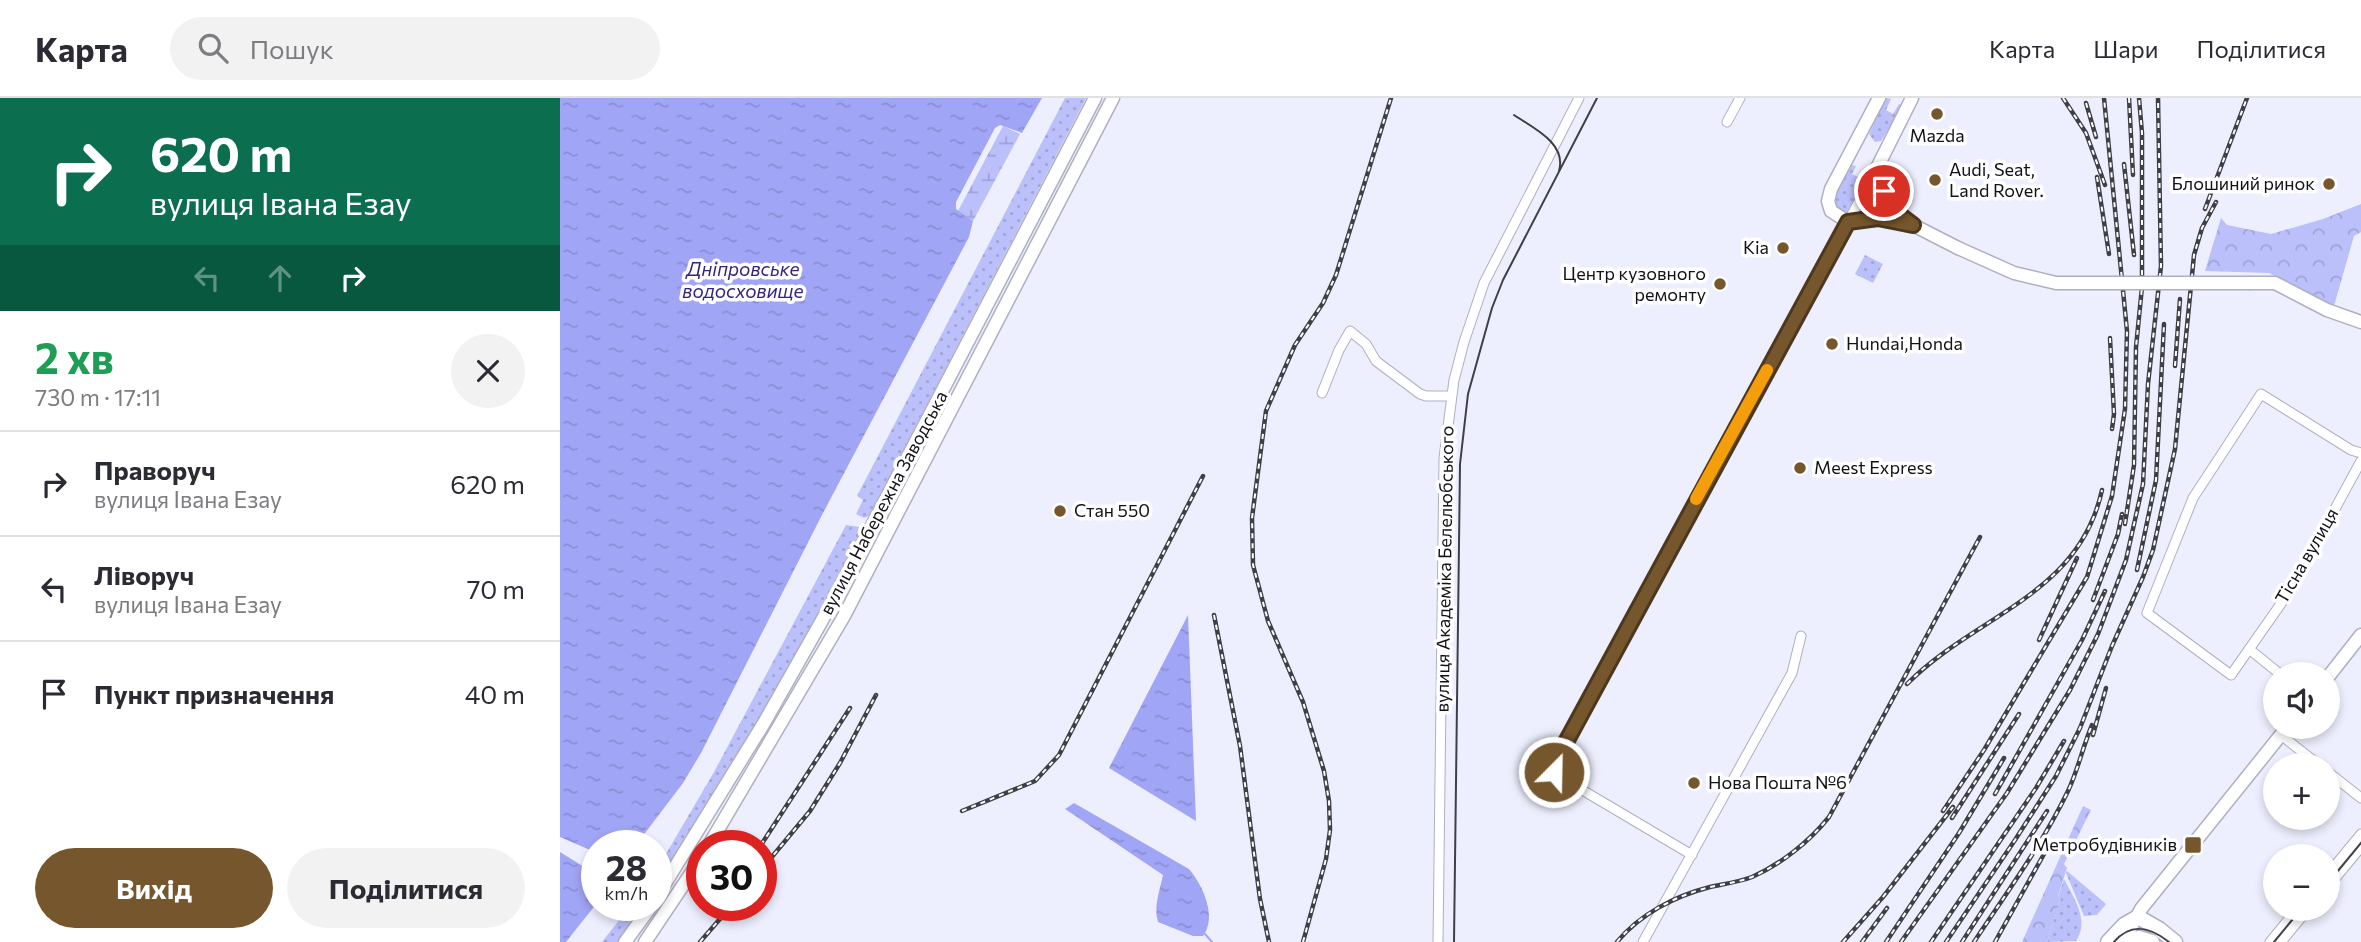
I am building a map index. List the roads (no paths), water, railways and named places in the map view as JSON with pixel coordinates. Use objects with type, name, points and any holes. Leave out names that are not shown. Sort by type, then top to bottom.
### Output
[{"type":"highway","points":[[2108,942],[2119,929],[2138,917],[2175,942]]},
{"type":"highway","points":[[2124,942],[2139,938],[2152,942]]},
{"type":"main road","name":"вулиця Набережна Заводська","points":[[672,872],[750,746],[829,608],[1095,98]]},
{"type":"main road","name":"вулиця Набережна Заводська","points":[[718,830],[844,615],[1113,98]]},
{"type":"main road","points":[[1879,98],[1829,197],[1831,211],[1848,222],[1878,218],[1913,225]]},
{"type":"main road","points":[[1912,98],[1875,172],[1893,207],[1913,225],[1958,248],[2014,273],[2056,283],[2275,283],[2327,310],[2361,322]]},
{"type":"main road","points":[[2340,662],[2361,635]]},
{"type":"main road","points":[[2124,942],[2141,909],[2278,739]]},
{"type":"main road","points":[[645,942],[686,881]]},
{"type":"main road","points":[[2138,917],[2152,942]]},
{"type":"main road","points":[[625,942],[640,921]]},
{"type":"street","name":"вулиця Академіка Белелюбського","points":[[1438,942],[1444,471],[1451,396],[1464,342],[1484,284],[1579,98]]},
{"type":"street","points":[[1727,122],[1740,98]]},
{"type":"street","points":[[1692,855],[1562,778],[1554,772],[1553,766],[1875,172]]},
{"type":"street","points":[[1322,393],[1350,331],[1366,344],[1376,361],[1420,394],[1451,396]]},
{"type":"street","name":"Тісна вулиця","points":[[2361,453],[2351,450],[2261,394],[2193,498],[2147,613],[2231,675],[2292,588],[2361,461]]},
{"type":"street","points":[[1643,942],[1792,673],[1801,636]]},
{"type":"street","points":[[2249,649],[2265,662]]},
{"type":"street","points":[[2292,739],[2307,753]]},
{"type":"street","points":[[2340,781],[2361,797]]},
{"type":"street","points":[[2340,859],[2361,834]]},
{"type":"street","points":[[2340,872],[2361,847]]},
{"type":"street","points":[[2270,942],[2287,921]]},
{"type":"street","points":[[2281,942],[2298,921]]},
{"type":"water","name":"Дніпровське водосховище","points":[[560,98],[1042,98],[1022,133],[1000,125],[995,128],[956,202],[956,209],[973,221],[969,237],[683,783],[647,830],[581,830],[581,846],[560,837]]},
{"type":"water","points":[[1188,615],[1196,821],[1109,768]]},
{"type":"water","points":[[1074,803],[1189,869],[1199,883],[1209,910],[1209,920],[1203,936],[1193,936],[1158,922],[1157,904],[1163,875],[1065,809]]},
{"type":"water","points":[[560,852],[581,865],[583,921],[566,942],[560,942]]},
{"type":"waterway","points":[[1205,934],[1212,942]]},
{"type":"tram line","points":[[1454,942],[1460,464],[1468,394],[1492,308],[1503,280],[1597,98]]},
{"type":"tram line","points":[[1514,115],[1553,144],[1558,152],[1559,171]]},
{"type":"tram line","points":[[2340,868],[2361,843]]},
{"type":"tram line","points":[[2274,942],[2291,921]]},
{"type":"tram line","points":[[2114,942],[2127,931],[2134,929],[2148,930],[2169,942]]},
{"type":"railway","points":[[1303,942],[1326,859],[1330,830],[1329,801],[1324,771],[1303,702],[1268,621],[1253,565],[1252,518],[1266,411],[1295,345],[1323,303],[1336,275],[1391,98]]},
{"type":"railway","points":[[2063,98],[2086,133],[2105,185]]},
{"type":"railway","points":[[1943,811],[1984,750],[2087,577],[2112,496],[2125,409],[2127,331],[2104,98]]},
{"type":"railway","points":[[2129,98],[2133,175]]},
{"type":"railway","points":[[2125,524],[2134,465],[2136,347],[2142,287],[2142,133],[2139,98]]},
{"type":"railway","points":[[1901,942],[2007,793],[2070,690],[2098,634],[2126,560],[2143,484],[2148,384],[2161,266],[2158,98]]},
{"type":"railway","points":[[2205,209],[2247,98]]},
{"type":"railway","points":[[2086,103],[2096,137]]},
{"type":"railway","points":[[2124,164],[2134,255]]},
{"type":"railway","points":[[2097,177],[2109,254]]},
{"type":"railway","points":[[1946,942],[2056,776],[2080,728],[2153,550],[2175,449],[2194,255],[2202,228],[2216,202]]},
{"type":"railway","points":[[2175,366],[2180,299]]},
{"type":"railway","points":[[2137,570],[2156,480],[2164,324]]},
{"type":"railway","points":[[2110,338],[2114,414],[2112,429]]},
{"type":"railway","points":[[962,811],[1035,781],[1059,755],[1203,476]]},
{"type":"railway","points":[[1907,684],[1934,660],[2048,580],[2071,555],[2090,526],[2102,490]]},
{"type":"railway","points":[[2093,600],[2118,534],[2122,514]]},
{"type":"railway","points":[[1617,942],[1636,923],[1659,907],[1697,891],[1747,879],[1763,872],[1794,852],[1813,835],[1829,817],[1980,537]]},
{"type":"railway","points":[[2039,640],[2077,558]]},
{"type":"railway","points":[[1995,794],[2082,640],[2105,591]]},
{"type":"railway","points":[[1214,615],[1240,746],[1260,899],[1269,942]]},
{"type":"railway","points":[[2093,735],[2106,688]]},
{"type":"railway","points":[[777,851],[810,811],[840,763],[876,695]]},
{"type":"railway","points":[[771,830],[850,708]]},
{"type":"railway","points":[[1952,818],[2019,714]]},
{"type":"railway","points":[[1974,942],[2024,868],[2058,811],[2072,783],[2092,725]]},
{"type":"railway","points":[[1931,942],[2036,788],[2064,741]]},
{"type":"railway","points":[[1886,942],[1959,833],[2004,758]]},
{"type":"railway","points":[[1843,942],[1883,897],[1953,807]]},
{"type":"railway","points":[[1962,942],[2047,811]]},
{"type":"railway","points":[[1995,942],[2049,845]]},
{"type":"railway","points":[[1862,942],[1887,908]]},
{"type":"railway","points":[[700,942],[718,921]]},
{"type":"place","name":"Mazda","points":[[1937,114]]},
{"type":"place","name":"Audi, Seat, Land Rover.","points":[[1935,180]]},
{"type":"place","name":"Блошиний ринок","points":[[2329,184]]},
{"type":"place","name":"Kia","points":[[1783,248]]},
{"type":"place","name":"Центр кузовного ремонту","points":[[1720,284]]},
{"type":"place","name":"Hundai,Honda","points":[[1832,344]]},
{"type":"place","name":"Meest Express","points":[[1800,468]]},
{"type":"place","name":"Стан 550","points":[[1060,511]]},
{"type":"place","name":"Нова Пошта №6","points":[[1694,783]]},
{"type":"place","name":"Метробудівників","points":[[2193,845]]}]
